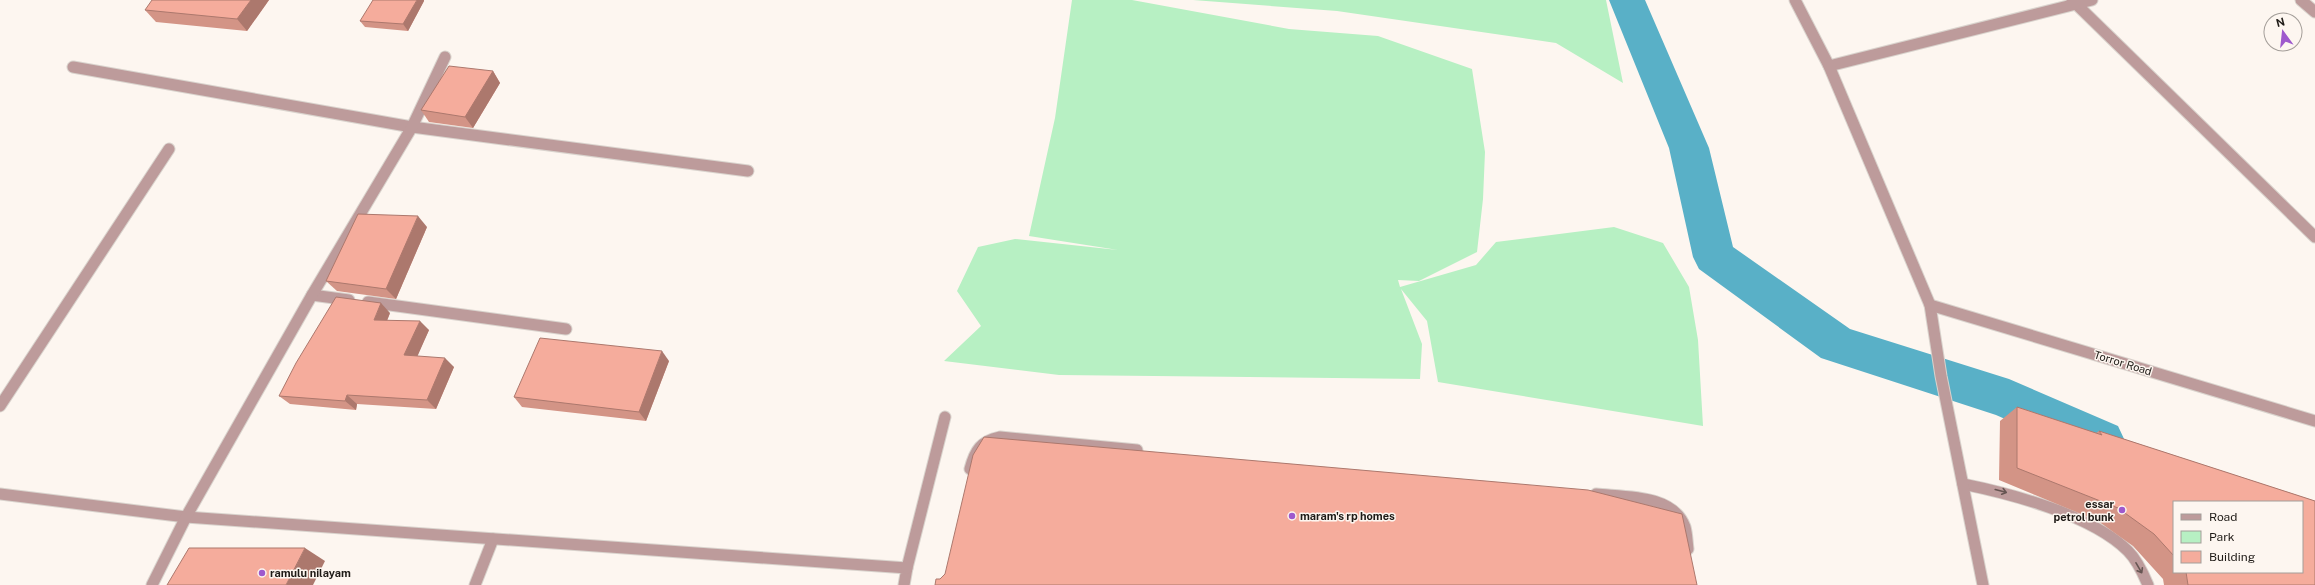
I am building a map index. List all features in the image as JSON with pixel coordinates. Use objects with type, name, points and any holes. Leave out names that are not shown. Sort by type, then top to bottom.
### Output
[{"type":"street","points":[[1795,0],[1829,66],[1930,305],[1941,376],[1983,585]]},
{"type":"street","points":[[1829,66],[2074,2],[2092,0]]},
{"type":"street","points":[[2301,0],[2315,12]]},
{"type":"street","points":[[2074,2],[2315,237]]},
{"type":"street","points":[[152,585],[186,517],[312,295],[412,127],[445,57]]},
{"type":"street","points":[[73,67],[211,94],[412,127],[748,171]]},
{"type":"street","points":[[0,406],[169,149]]},
{"type":"street","points":[[312,295],[566,329]]},
{"type":"street","name":"Torror Road","points":[[1930,305],[2315,421]]},
{"type":"street","points":[[904,585],[945,417]]},
{"type":"street","points":[[968,478],[975,450],[986,440],[1000,437],[1151,452]]},
{"type":"street","points":[[1963,484],[1996,490],[2032,500],[2104,534],[2128,551],[2140,568],[2148,585]]},
{"type":"street","points":[[1580,493],[1652,499],[1673,509],[1685,526],[1690,563]]},
{"type":"street","points":[[0,494],[186,517],[907,568]]},
{"type":"street","points":[[475,585],[493,539]]},
{"type":"green space","points":[[1072,0],[1132,0],[1289,29],[1378,36],[1472,69],[1485,152],[1483,199],[1477,252],[1419,281],[1398,280],[1400,287],[1476,265],[1496,242],[1614,227],[1663,243],[1689,287],[1698,340],[1703,426],[1438,382],[1427,321],[1401,289],[1422,344],[1420,379],[1059,375],[944,361],[981,326],[957,291],[978,247],[1015,239],[1118,250],[1029,236],[1055,118]]},
{"type":"green space","points":[[1193,0],[1606,0],[1623,83],[1556,43],[1337,11]]},
{"type":"building","points":[[152,0],[251,0],[237,19],[145,10]]},
{"type":"building","points":[[373,0],[417,0],[403,24],[360,21]]},
{"type":"building","points":[[449,66],[493,71],[465,117],[421,110]]},
{"type":"building","points":[[358,214],[418,216],[386,289],[326,281]]},
{"type":"building","points":[[336,297],[381,303],[374,320],[420,321],[404,355],[445,358],[427,400],[347,395],[345,401],[279,396],[296,363]]},
{"type":"building","points":[[540,338],[662,351],[639,412],[514,397]]},
{"type":"building","name":"essar petrol bunk","points":[[2017,407],[2102,435],[2099,431],[2315,501],[2315,585],[2188,585],[2186,573],[2303,573],[2303,501],[2173,501],[2173,555],[2154,534],[2118,508],[2017,468]]},
{"type":"building","name":"maram's rp homes","points":[[984,437],[1588,490],[1682,514],[1697,585],[935,585],[936,579],[940,579],[945,574],[973,455]]},
{"type":"building","points":[[189,548],[305,548],[286,585],[167,585]]},
{"type":"waterway","points":[[1627,0],[1689,148],[1714,257],[1837,344],[2009,399],[2102,441]]},
{"type":"place","name":"essar petrol bunk","points":[[2122,510]]},
{"type":"place","name":"maram's rp homes","points":[[1292,516]]},
{"type":"place","name":"ramulu nilayam","points":[[262,573]]}]
